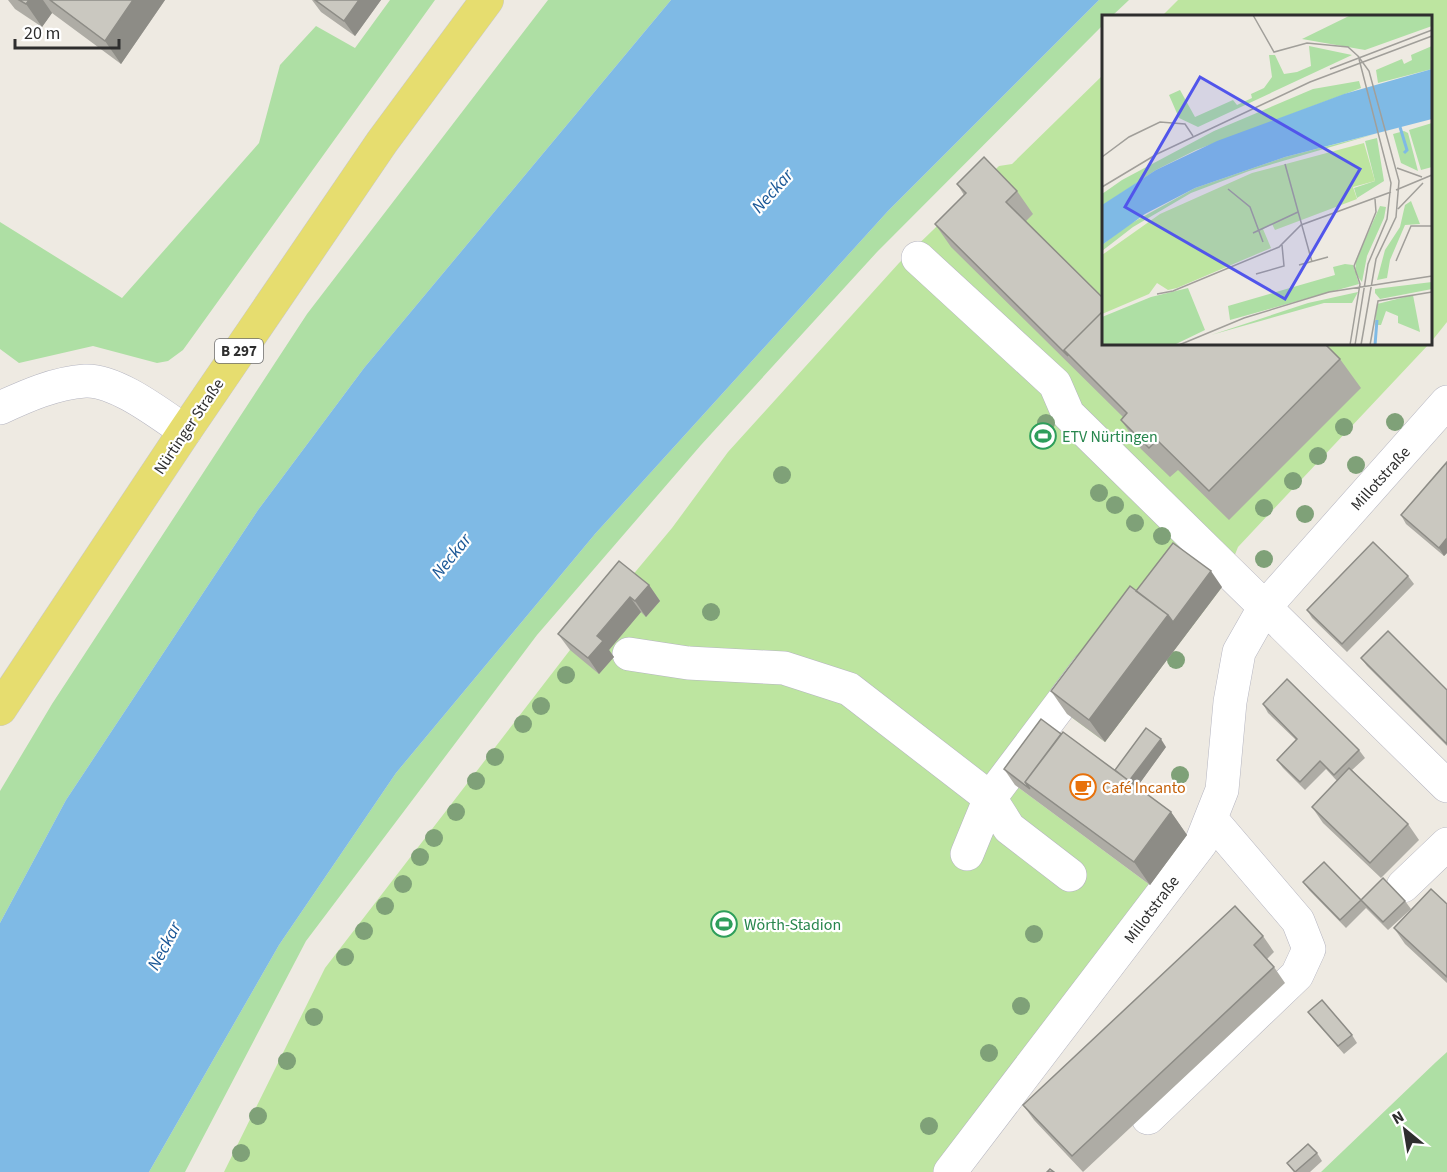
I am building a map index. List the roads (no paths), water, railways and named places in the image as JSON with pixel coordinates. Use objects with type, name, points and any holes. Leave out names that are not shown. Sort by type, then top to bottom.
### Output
[{"type":"main road","name":"Nürtinger Straße","points":[[0,709],[184,431],[381,142],[487,0]]},
{"type":"street","points":[[918,258],[1055,384],[1068,414],[1447,786]]},
{"type":"street","points":[[0,408],[32,393],[86,381],[111,386],[184,431]]},
{"type":"street","name":"Millotstraße","points":[[950,1172],[1201,843],[1222,790],[1230,702],[1239,652],[1264,608],[1447,402]]},
{"type":"street","points":[[1169,563],[1190,535]]},
{"type":"street","points":[[968,855],[990,798],[1106,645]]},
{"type":"street","points":[[629,654],[688,663],[784,668],[849,689],[990,798],[1009,828],[1070,875]]},
{"type":"street","points":[[1148,1118],[1298,975],[1309,948],[1298,921],[1211,819]]},
{"type":"street","points":[[1403,886],[1447,844]]},
{"type":"water","name":"Neckar","points":[[671,0],[1099,0],[888,211],[595,534],[396,773],[279,945],[149,1172],[0,1172],[0,923],[66,800],[258,510],[364,368]]},
{"type":"place","name":"ETV Nürtingen","points":[[1043,436]]},
{"type":"place","name":"Café Incanto","points":[[1083,787]]},
{"type":"place","name":"Wörth-Stadion","points":[[724,924]]}]
